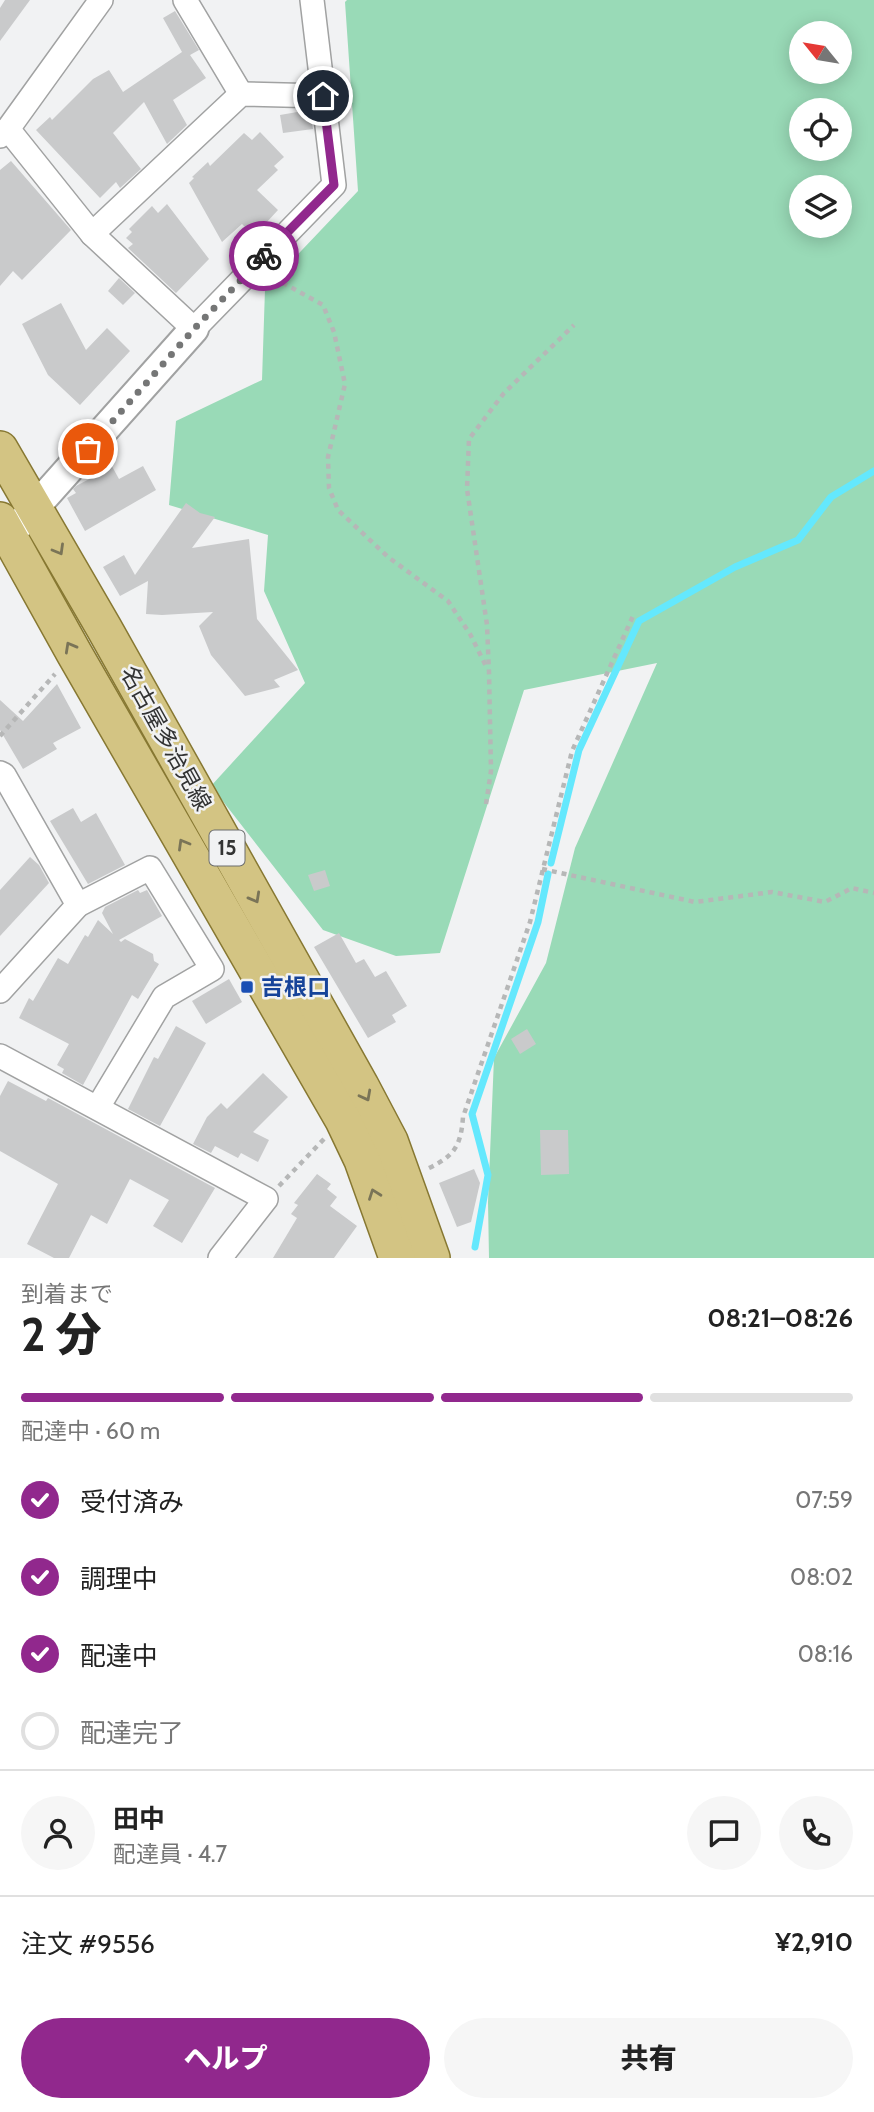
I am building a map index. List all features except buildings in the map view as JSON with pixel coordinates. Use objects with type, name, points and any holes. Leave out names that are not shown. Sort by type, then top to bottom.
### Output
[{"type":"main road","name":"名古屋多治見線","points":[[0,449],[329,1027],[390,1141],[432,1258]]},
{"type":"main road","name":"名古屋多治見線","points":[[3,534],[343,1119],[362,1160],[397,1258]]},
{"type":"street","points":[[101,0],[4,132],[92,234],[194,329]]},
{"type":"street","points":[[185,0],[241,94]]},
{"type":"street","points":[[3,534],[35,508],[194,329],[334,185],[312,0]]},
{"type":"street","points":[[92,234],[241,94],[323,96]]},
{"type":"street","points":[[0,773],[4,775],[78,905]]},
{"type":"street","points":[[0,991],[78,905],[150,868],[212,969],[164,997],[98,1107]]},
{"type":"street","points":[[0,1056],[266,1199],[220,1258]]},
{"type":"path","points":[[254,267],[323,306],[334,331],[345,384],[328,457],[329,488],[338,510],[388,557],[449,601],[489,672]]},
{"type":"path","points":[[486,804],[491,771],[487,625],[467,489],[469,439],[504,393],[574,325]]},
{"type":"path","points":[[405,1180],[450,1157],[462,1135],[463,1117],[530,922],[572,751],[633,616]]},
{"type":"path","points":[[0,736],[74,653]]},
{"type":"path","points":[[542,869],[695,902],[772,892],[825,902],[852,888],[874,893]]},
{"type":"path","points":[[266,1199],[343,1119]]},
{"type":"green space","points":[[347,0],[874,0],[874,1258],[489,1258],[488,1202],[494,1058],[546,963],[575,848],[657,663],[524,690],[440,953],[396,956],[323,930],[211,786],[305,683],[264,591],[268,535],[169,505],[176,421],[262,380],[265,289],[358,191],[345,2]]},
{"type":"waterway","points":[[551,863],[579,750],[639,621],[735,567],[798,540],[831,497],[874,471]]},
{"type":"waterway","points":[[475,1247],[488,1175],[472,1114],[538,922],[548,874]]},
{"type":"way so far","points":[[88,449],[194,329],[264,256]]},
{"type":"place","name":"吉根口","points":[[247,987]]},
{"type":"route","points":[[264,256],[334,185],[323,96]]}]
